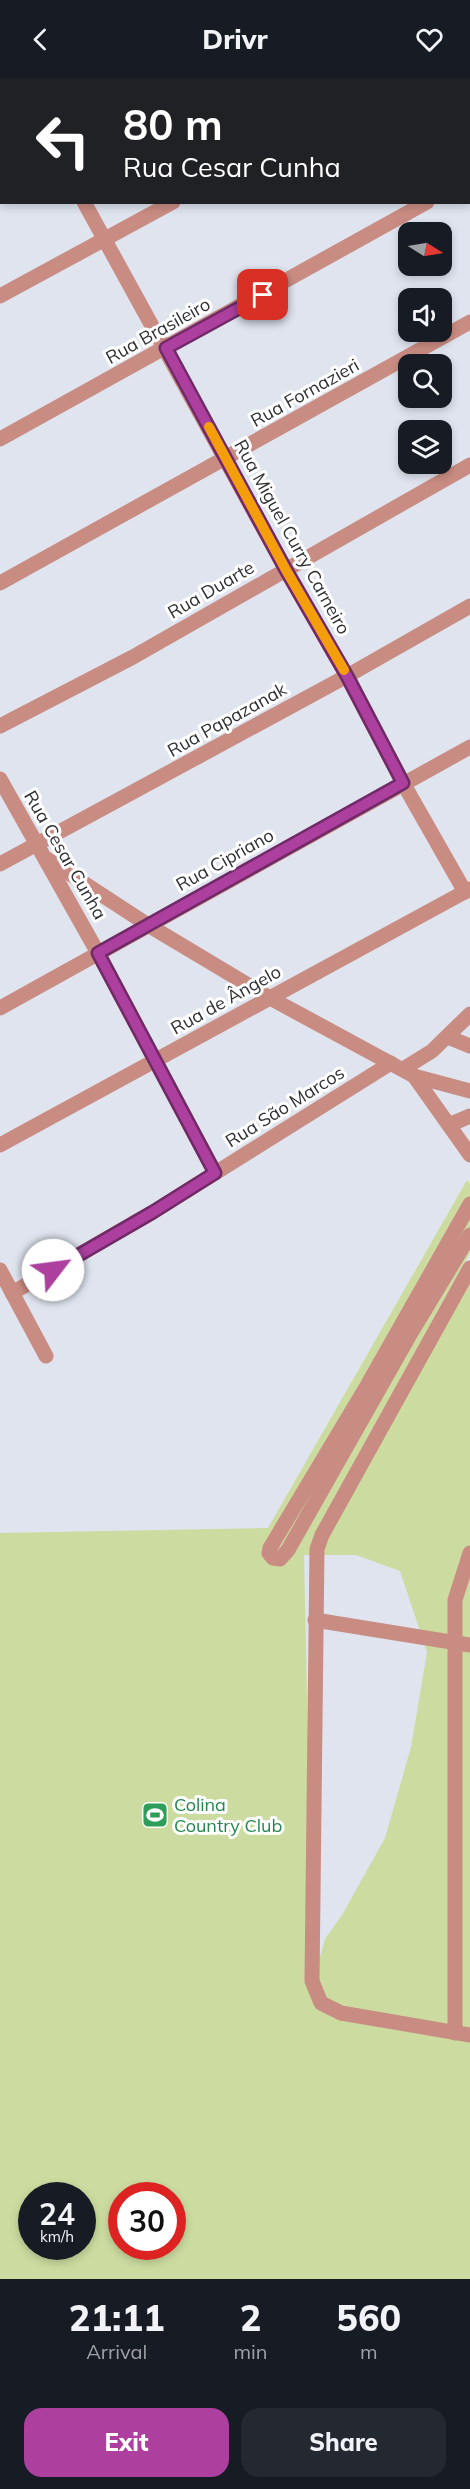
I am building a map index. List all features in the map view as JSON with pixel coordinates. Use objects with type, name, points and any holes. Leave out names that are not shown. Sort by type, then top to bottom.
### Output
[{"type":"street","name":"Rua Miguel Curry Carneiro","points":[[85,204],[286,570],[347,676],[403,783],[468,890]]},
{"type":"street","points":[[0,296],[168,204]]},
{"type":"street","name":"Rua Brasileiro","points":[[0,439],[423,204]]},
{"type":"street","name":"Rua Fornazieri","points":[[0,583],[470,322]]},
{"type":"street","name":"Rua Duarte","points":[[0,726],[133,657],[470,465]]},
{"type":"street","name":"Rua Papazanak","points":[[0,864],[347,676],[470,606]]},
{"type":"street","name":"Rua Cipriano","points":[[0,1008],[470,747]]},
{"type":"street","name":"Rua Cesar Cunha","points":[[0,778],[36,846],[47,859],[215,1173]]},
{"type":"street","points":[[47,859],[148,925],[270,998],[403,1070],[468,1093]]},
{"type":"street","name":"Rua de Ângelo","points":[[0,1145],[468,890]]},
{"type":"street","name":"Rua São Marcos","points":[[12,1293],[153,1212],[215,1173],[403,1070],[432,1051],[470,1014]]},
{"type":"street","points":[[448,1037],[470,1047]]},
{"type":"street","points":[[403,1070],[449,1125],[470,1155]]},
{"type":"street","points":[[449,1125],[470,1116]]},
{"type":"street","points":[[470,1204],[368,1384],[270,1548],[269,1553],[273,1558],[280,1559],[288,1550],[408,1338],[470,1235]]},
{"type":"street","points":[[470,1268],[322,1535],[317,1549],[315,1620],[312,1981],[321,2003],[341,2013],[463,2034],[463,1644],[455,1600],[470,1553]]},
{"type":"street","points":[[0,1270],[46,1356]]},
{"type":"street","points":[[315,1620],[463,1644]]},
{"type":"green space","points":[[467,1180],[470,1184],[470,1253],[430,1324],[470,1260],[470,2279],[0,2279],[0,1533],[268,1528]],"holes":[[[304,1555],[356,1555],[400,1571],[427,1652],[411,1747],[385,1838],[342,1915],[325,1939],[313,1982]]]},
{"type":"slow traffic","points":[[209,427],[286,570],[344,670]]},
{"type":"place","name":"Colina Country Club","points":[[155,1815]]},
{"type":"route","points":[[53,1270],[215,1173],[98,953],[403,783],[347,676],[286,570],[166,348],[263,295]]}]
